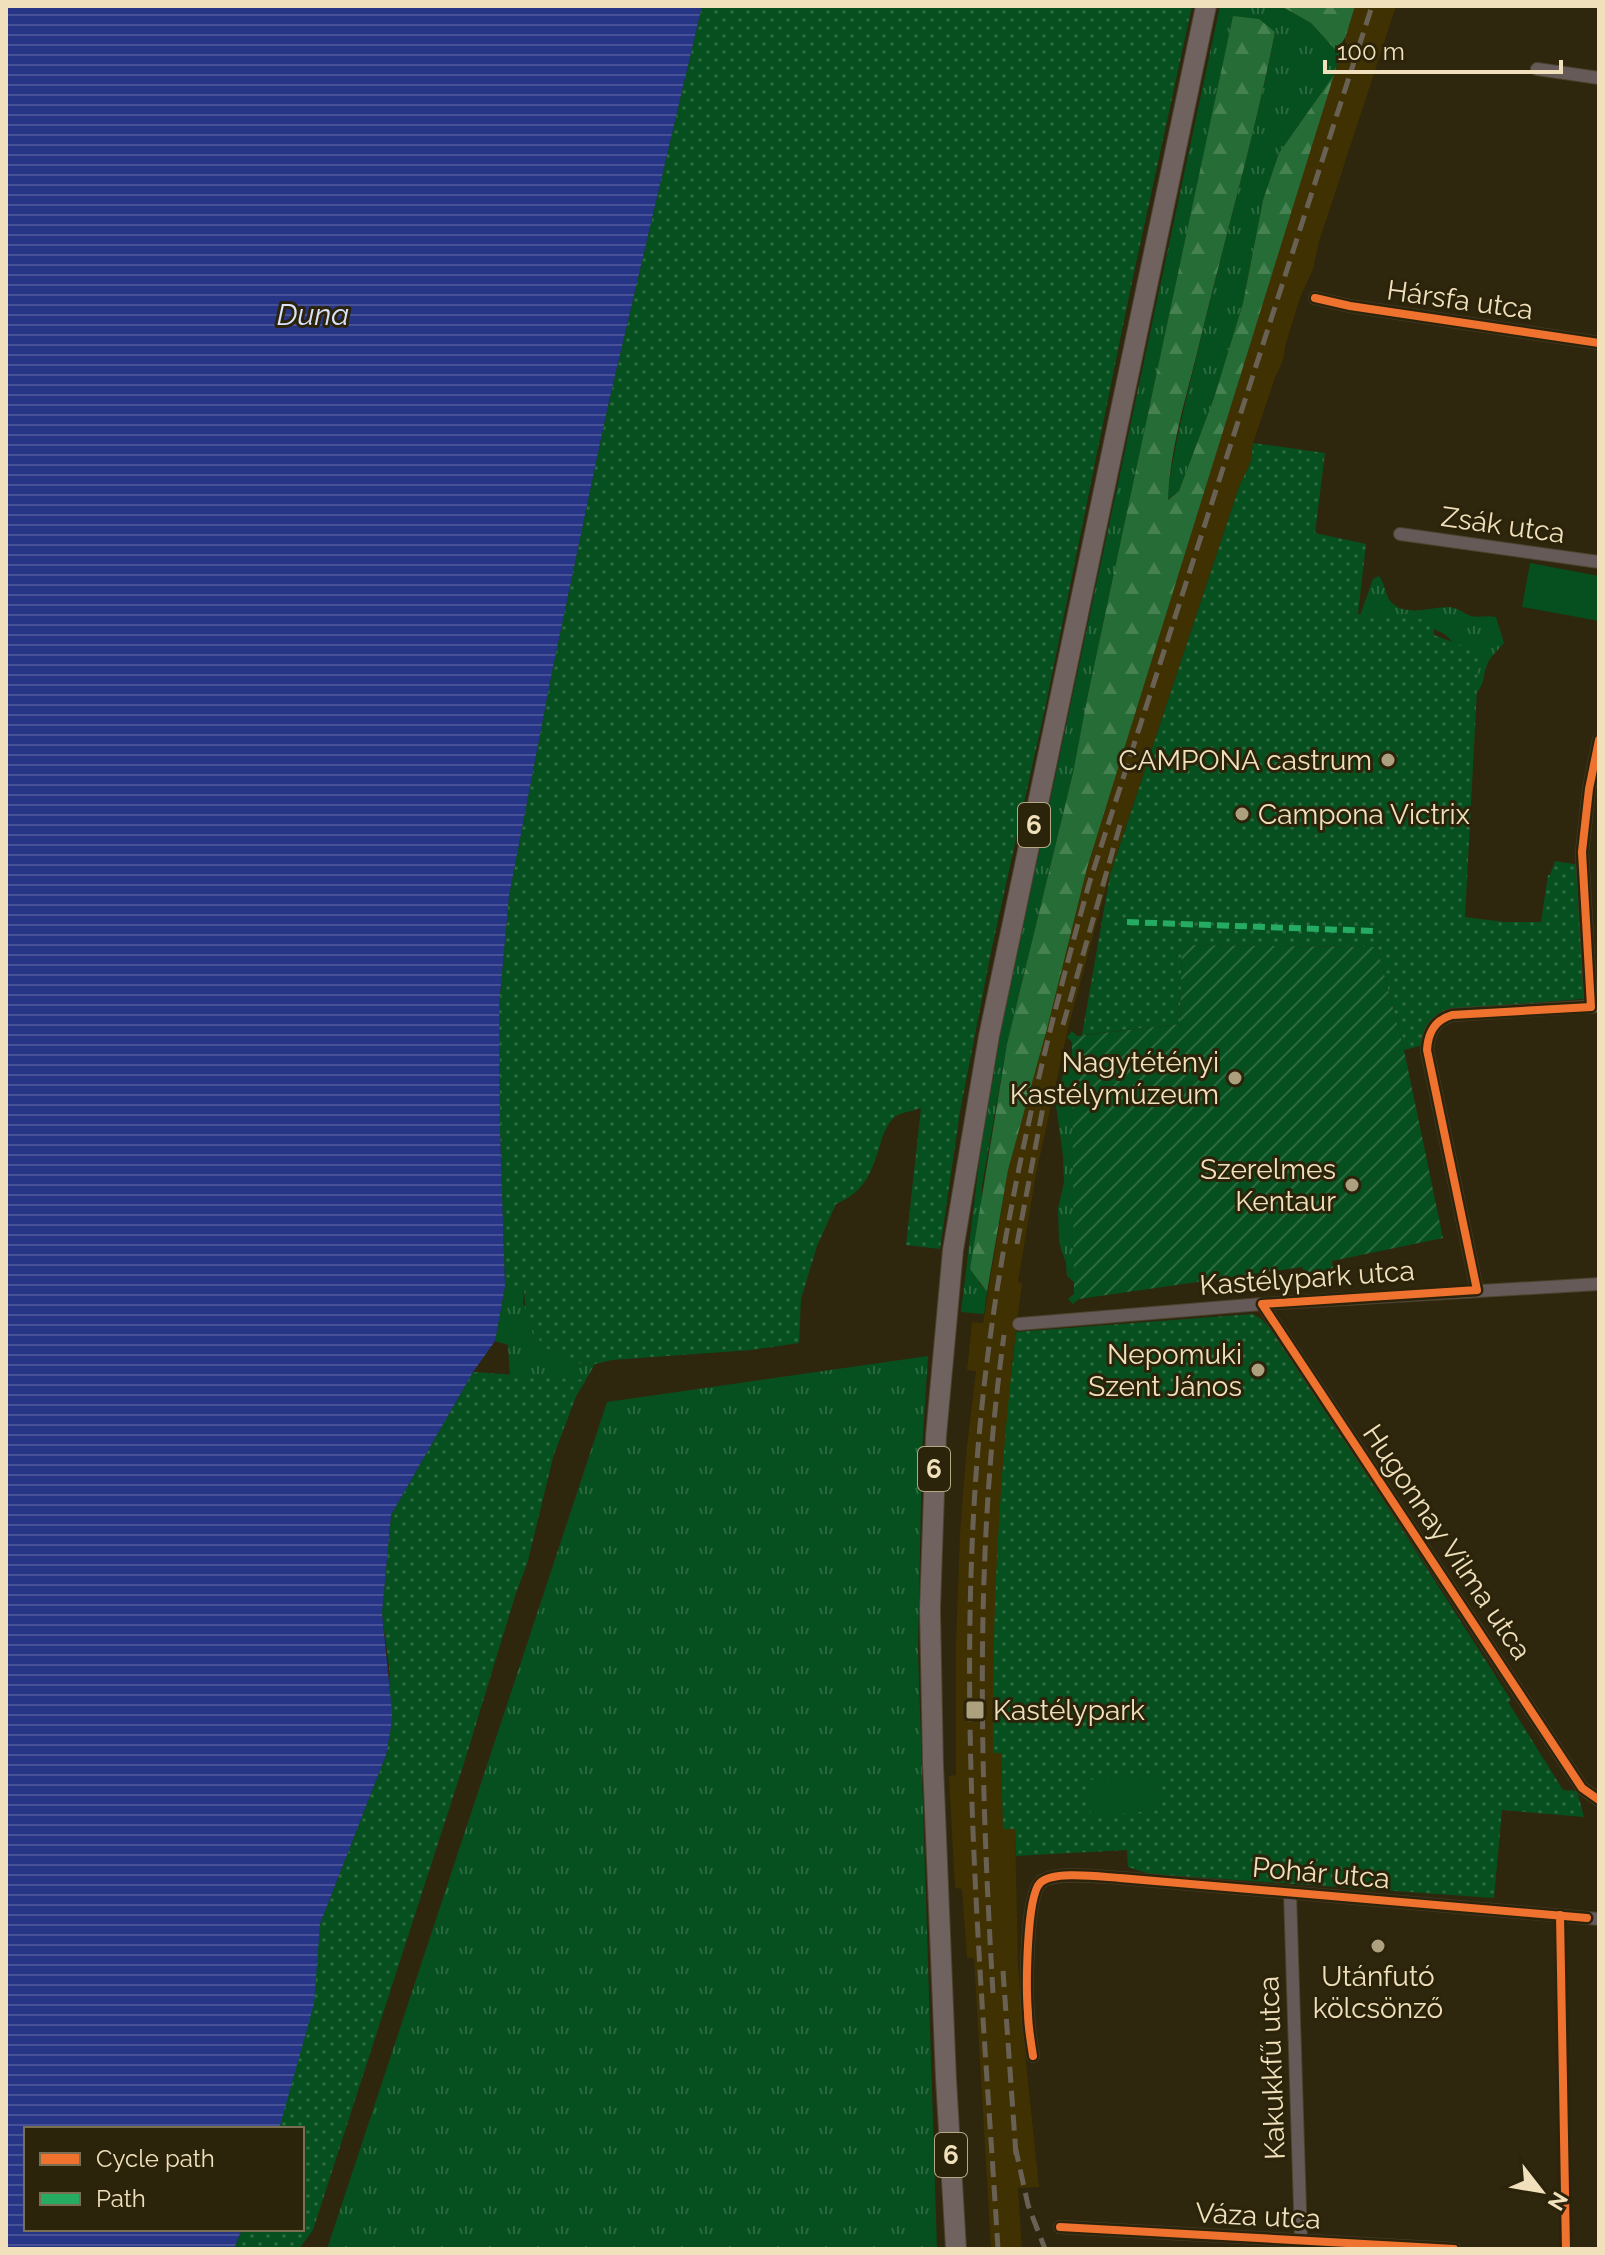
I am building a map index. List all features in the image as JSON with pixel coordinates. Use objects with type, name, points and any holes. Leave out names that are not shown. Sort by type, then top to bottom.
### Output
[{"type":"main road","name":"6","points":[[956,2249],[946,2079],[930,1622],[936,1436],[953,1250],[989,1036],[1206,6]]},
{"type":"street","points":[[1537,69],[1599,78]]},
{"type":"street","name":"Hársfa utca","points":[[1315,298],[1350,306],[1599,343]]},
{"type":"street","name":"Zsák utca","points":[[1400,534],[1599,562]]},
{"type":"street","points":[[1477,1290],[1427,1050],[1431,1032],[1443,1017],[1595,1006],[1582,852],[1589,789],[1599,740]]},
{"type":"street","points":[[1583,832],[1599,834]]},
{"type":"street","name":"Kastélypark utca","points":[[1019,1324],[1262,1304],[1599,1284]]},
{"type":"street","name":"Hugonnay Vilma utca","points":[[1262,1304],[1582,1788],[1599,1800]]},
{"type":"street","name":"Pohár utca","points":[[1033,2056],[1028,2015],[1030,1920],[1036,1891],[1049,1878],[1120,1878],[1599,1919]]},
{"type":"street","name":"Kakukkfű utca","points":[[1290,1893],[1301,2240]]},
{"type":"street","name":"Váza utca","points":[[1060,2227],[1454,2249]]},
{"type":"shaded area","points":[[1355,6],[1396,6],[1319,242],[1313,269],[1300,298],[1283,360],[1253,443],[1251,461],[1239,487],[1110,874],[1069,1024],[1036,1174],[1018,1282],[1022,1283],[1012,1364],[993,1753],[1001,1753],[1003,1829],[1015,1829],[1018,1966],[1039,2187],[1018,2188],[1022,2249],[991,2249],[974,1958],[967,1958],[962,1889],[955,1888],[949,1776],[956,1775],[960,1533],[976,1371],[967,1370],[972,1322],[983,1323],[1008,1170],[1087,868]]},
{"type":"green space","points":[[702,6],[1192,6],[991,952],[960,1112],[940,1249],[906,1245],[921,1108],[896,1116],[891,1121],[862,1186],[836,1204],[817,1246],[801,1299],[799,1343],[595,1364],[573,1363],[546,1348],[526,1324],[524,1288],[505,1287],[499,1006],[509,896],[607,410]]},
{"type":"green space","points":[[1220,6],[1281,6],[1311,23],[1340,55],[1334,75],[1279,153],[1263,200],[1243,303],[1214,398],[1179,491],[1167,500],[1185,403],[1275,33],[1259,20],[1233,17],[1073,773],[1007,1044],[982,1186],[979,1283],[987,1292],[984,1314],[961,1312],[980,1155],[1002,1026]]},
{"type":"green space","points":[[1281,6],[1355,6],[1340,55],[1311,23]]},
{"type":"green space","points":[[1233,16],[1259,19],[1275,32],[1179,424],[1168,500],[1179,491],[1214,398],[1243,303],[1263,200],[1279,153],[1334,75],[1087,868],[1008,1170],[987,1292],[970,1269],[1007,1044],[1073,773]]},
{"type":"green space","points":[[1253,443],[1325,453],[1315,533],[1366,544],[1358,614],[1434,620],[1434,635],[1479,652],[1465,917],[1504,922],[1541,922],[1548,875],[1555,861],[1580,865],[1583,999],[1451,1009],[1444,1012],[1424,1045],[1404,1050],[1377,947],[1182,945],[1180,1024],[1082,1035],[1110,875],[1239,487],[1251,461]]},
{"type":"green space","points":[[1530,563],[1599,576],[1599,621],[1522,607]]},
{"type":"green space","points":[[1379,576],[1390,600],[1405,610],[1448,607],[1471,616],[1496,617],[1504,643],[1490,659],[1482,684],[1469,701],[1460,659],[1448,637],[1437,630],[1411,624],[1357,624],[1373,579]]},
{"type":"green space","points":[[1182,945],[1377,947],[1404,1050],[1443,1238],[1332,1261],[1333,1269],[1316,1273],[1304,1271],[1302,1267],[1079,1299],[1073,1304],[1068,1299],[1074,1294],[1072,1042],[1067,1037],[1072,1031],[1077,1036],[1180,1024]]},
{"type":"green space","points":[[1080,1049],[1081,1288],[1067,1276],[1059,1242],[1058,1208],[1064,1182],[1056,1105],[1067,1057]]},
{"type":"green space","points":[[505,1287],[524,1287],[523,1304],[573,1363],[595,1364],[576,1396],[553,1457],[527,1564],[520,1550],[508,1345],[495,1341]]},
{"type":"green space","name":"Kastélypark","points":[[1252,1314],[1277,1334],[1511,1700],[1508,1702],[1563,1790],[1577,1791],[1584,1817],[1502,1810],[1494,1898],[1150,1874],[1128,1867],[1127,1850],[1016,1856],[1015,1829],[1003,1829],[1001,1753],[993,1753],[994,1648],[1001,1490],[1016,1332]]},
{"type":"green space","points":[[928,1356],[922,1450],[918,1649],[937,2249],[327,2249],[607,1402]]},
{"type":"green space","points":[[473,1372],[586,1380],[576,1396],[553,1457],[527,1564],[313,2230],[299,2249],[234,2249],[241,2231],[304,2231],[304,2127],[279,2127],[320,1924],[386,1755],[391,1727],[389,1666],[382,1613],[391,1515]]},
{"type":"green space","points":[[1158,1774],[1161,1810],[1091,1816],[1088,1780]]},
{"type":"water","name":"Duna","points":[[6,6],[702,6],[607,410],[509,896],[499,1006],[505,1287],[495,1341],[473,1372],[391,1515],[382,1613],[392,1712],[386,1755],[320,1924],[314,2004],[280,2127],[24,2127],[24,2231],[241,2231],[234,2249],[6,2249]]},
{"type":"railway","points":[[998,2249],[974,1855],[970,1658],[977,1461],[993,1314],[1005,1242],[1034,1098],[1089,884],[1372,6]]},
{"type":"railway","points":[[1063,1025],[1120,825]]},
{"type":"railway","points":[[1017,1244],[1044,1102]]},
{"type":"railway","points":[[993,1993],[985,1828],[982,1664],[988,1500],[1004,1335]]},
{"type":"railway","points":[[1003,1971],[1016,2155]]},
{"type":"railway","points":[[1015,2146],[1028,2205],[1045,2249]]},
{"type":"marked path","points":[[1127,922],[1374,931]]},
{"type":"cycle path","points":[[1315,298],[1350,306],[1599,343]]},
{"type":"cycle path","points":[[1599,740],[1589,789],[1582,852],[1591,1007],[1452,1015],[1437,1024],[1429,1038],[1427,1050],[1477,1290],[1262,1304],[1582,1788],[1599,1800]]},
{"type":"cycle path","points":[[1033,2056],[1027,2001],[1030,1925],[1035,1892],[1046,1879],[1078,1875],[1587,1918]]},
{"type":"cycle path","points":[[1560,1915],[1566,2249]]},
{"type":"cycle path","points":[[1060,2227],[1454,2249]]},
{"type":"place","name":"CAMPONA castrum","points":[[1388,760]]},
{"type":"place","name":"Campona Victrix","points":[[1242,814]]},
{"type":"place","name":"Nagytétényi Kastélymúzeum","points":[[1235,1078]]},
{"type":"place","name":"Szerelmes Kentaur","points":[[1352,1185]]},
{"type":"place","name":"Nepomuki Szent János","points":[[1258,1370]]},
{"type":"place","name":"Kastélypark","points":[[975,1710]]},
{"type":"place","name":"Utánfutó kölcsönző","points":[[1378,1946]]}]
